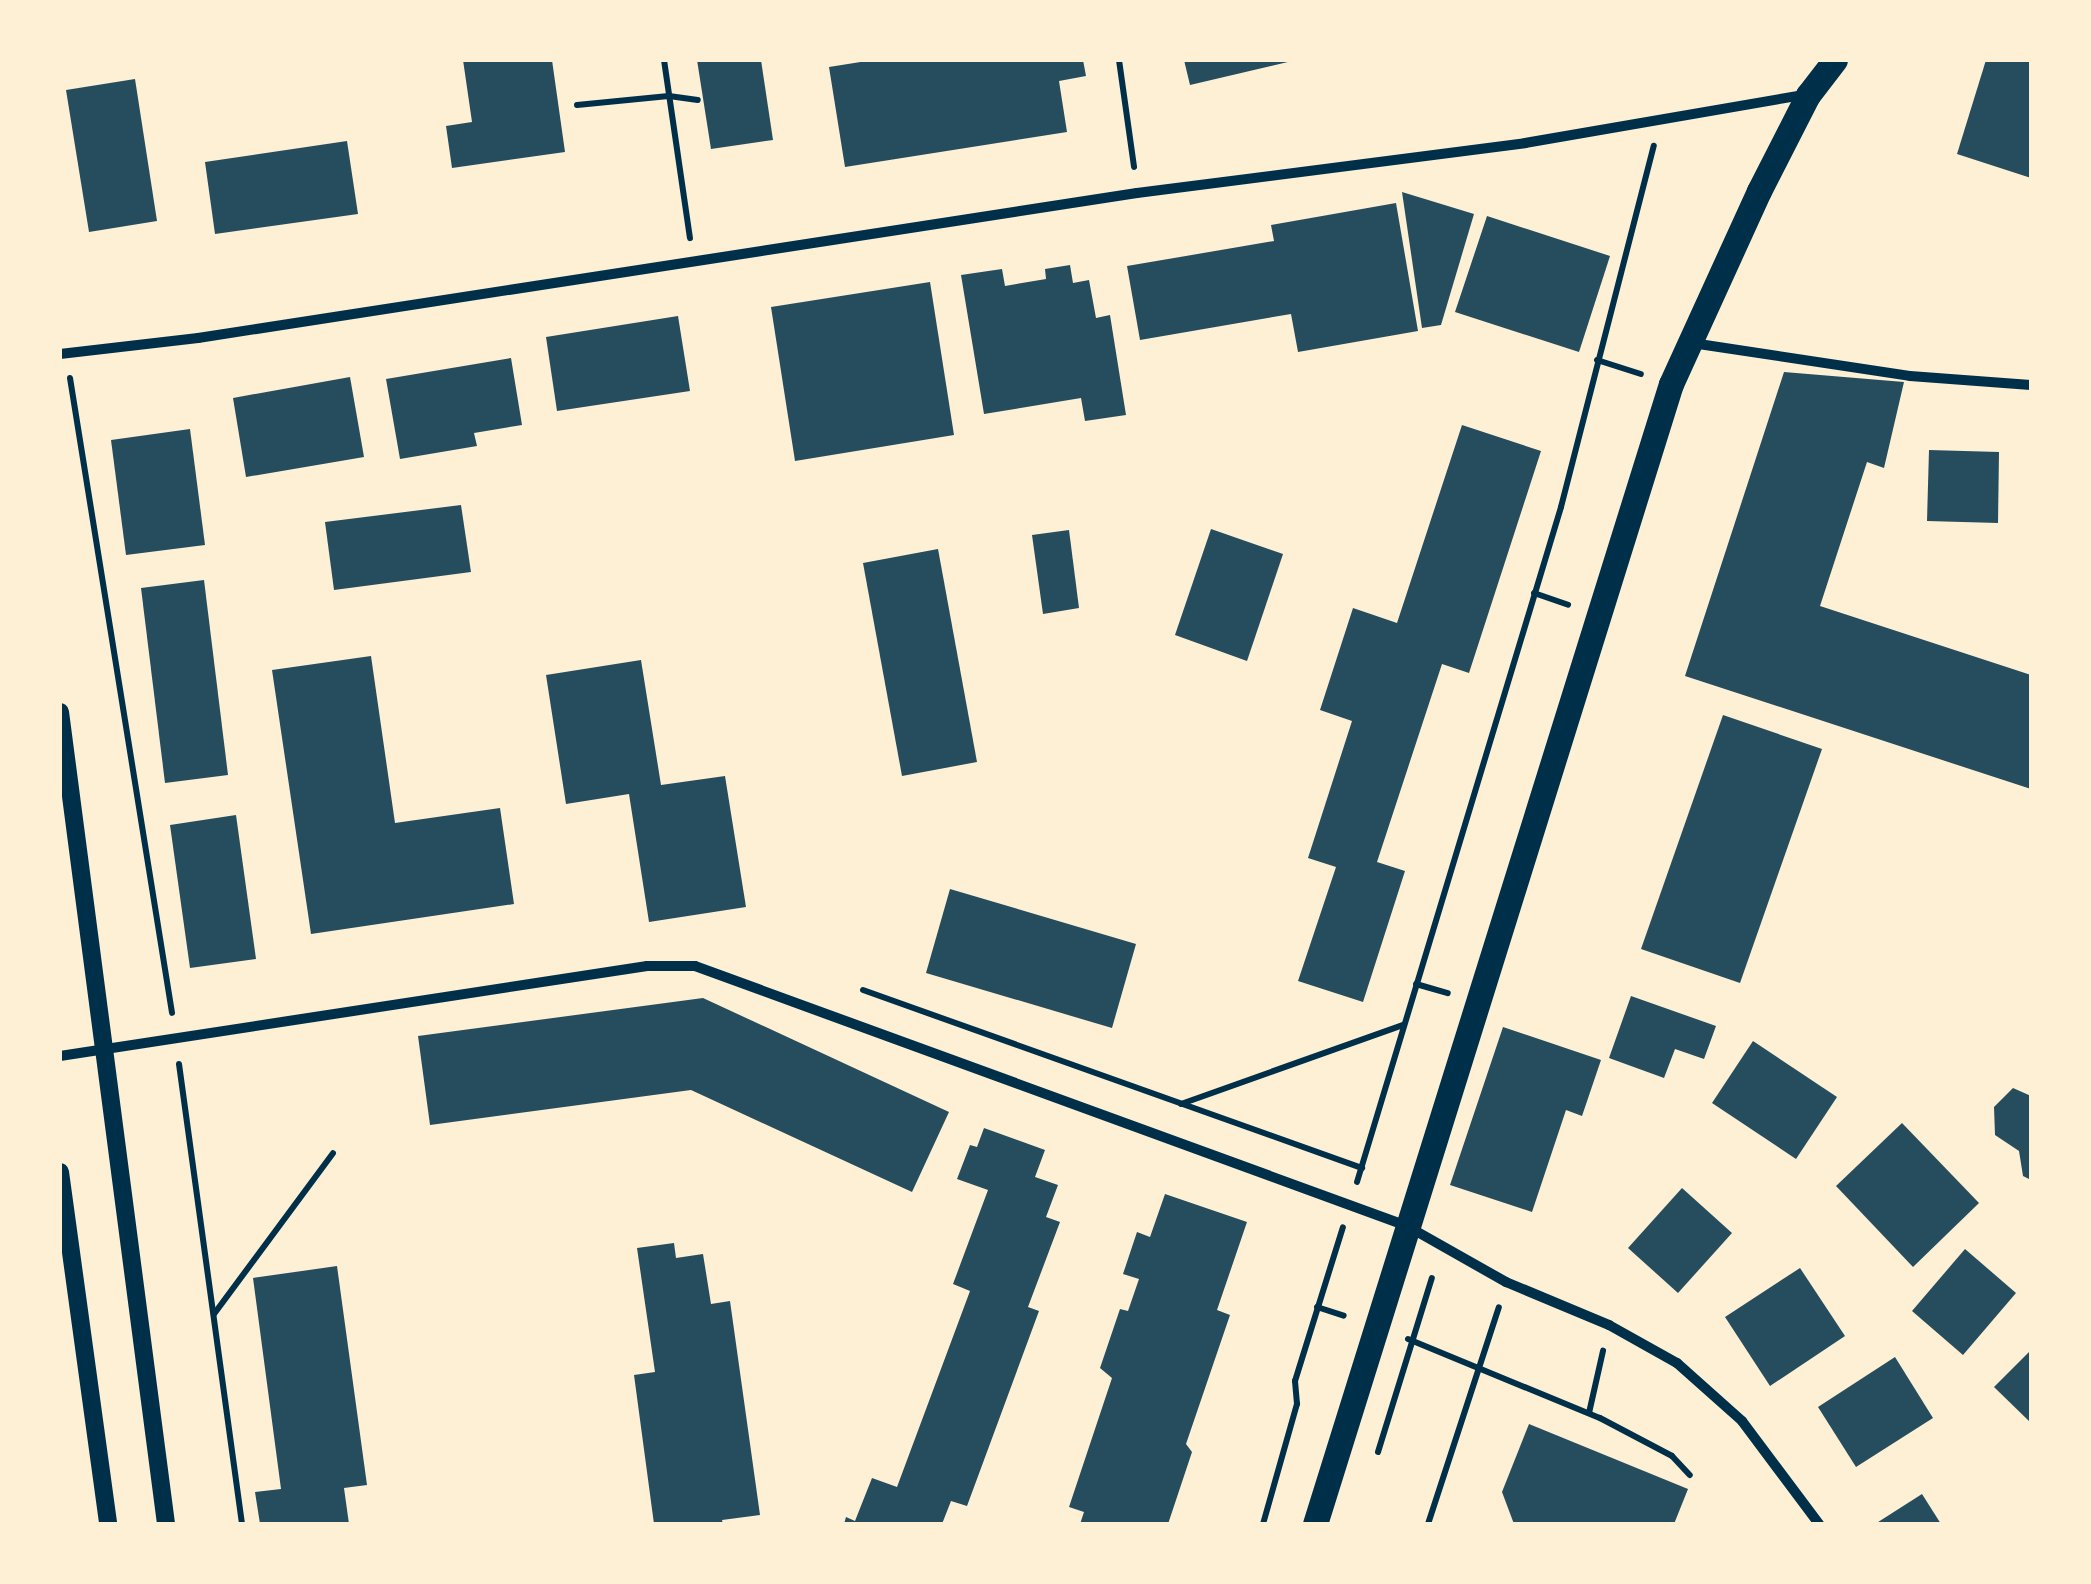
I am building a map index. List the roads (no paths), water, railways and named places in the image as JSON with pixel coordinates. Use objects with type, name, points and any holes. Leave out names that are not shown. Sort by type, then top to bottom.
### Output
[{"type":"main road","points":[[1315,1524],[1671,384],[1686,342],[1808,95],[1836,60]]},
{"type":"street","points":[[63,354],[198,338],[1138,193],[1525,142],[1808,95]]},
{"type":"street","points":[[1686,342],[1910,376],[2031,385]]},
{"type":"street","points":[[60,712],[166,1524]]},
{"type":"street","points":[[60,1056],[107,1052],[647,966],[695,966],[1407,1226],[1506,1282],[1610,1324],[1677,1364],[1742,1421],[1819,1524]]},
{"type":"street","points":[[60,1172],[108,1524]]}]
